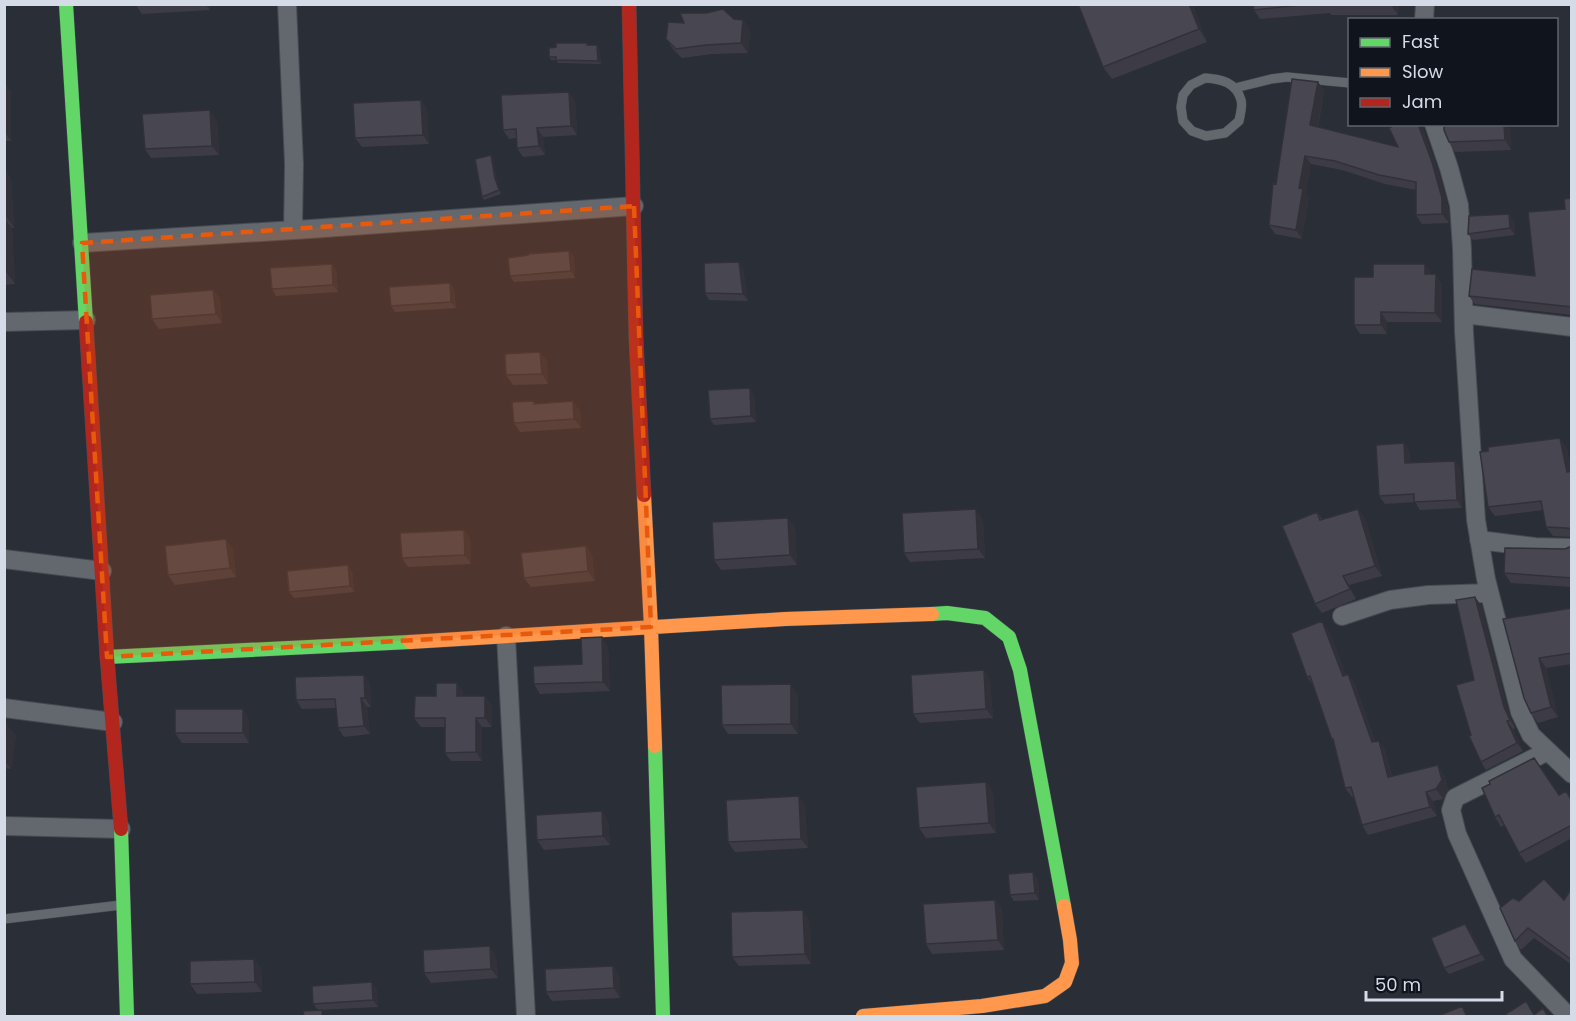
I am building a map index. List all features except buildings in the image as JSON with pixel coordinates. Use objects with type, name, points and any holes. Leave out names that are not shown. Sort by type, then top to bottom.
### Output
[{"type":"street","points":[[66,4],[107,657],[121,828],[127,1017]]},
{"type":"street","points":[[287,4],[294,164],[293,230]]},
{"type":"street","points":[[629,4],[636,338],[651,627],[663,1017]]},
{"type":"street","points":[[1435,126],[1460,206],[1476,520],[1489,593],[1520,712],[1530,735],[1572,774]]},
{"type":"street","points":[[82,243],[634,206]]},
{"type":"street","points":[[1464,314],[1572,327]]},
{"type":"street","points":[[4,322],[86,320]]},
{"type":"street","points":[[1479,540],[1535,547],[1572,548]]},
{"type":"street","points":[[4,559],[102,571]]},
{"type":"street","points":[[1342,616],[1390,600],[1428,595],[1489,593]]},
{"type":"street","points":[[107,657],[362,645],[785,619],[947,613],[985,618],[1009,637],[1020,670],[1070,940],[1071,963],[1065,982],[1045,996],[982,1006],[863,1017]]},
{"type":"street","points":[[506,636],[526,1017]]},
{"type":"street","points":[[4,708],[113,722]]},
{"type":"street","points":[[1548,751],[1455,798],[1451,810],[1457,834],[1513,959],[1568,1017]]},
{"type":"street","points":[[4,826],[121,828]]},
{"type":"lane","points":[[1235,88],[1242,102],[1239,121],[1225,133],[1206,136],[1192,131],[1183,121],[1181,107],[1183,94],[1191,85],[1205,78],[1222,79],[1235,88],[1287,77],[1348,83]]},
{"type":"lane","points":[[4,919],[124,905]]},
{"type":"highlighted area","points":[[634,206],[651,627],[107,657],[82,243]]},
{"type":"traffic: fast","points":[[66,4],[86,322]]},
{"type":"traffic: fast","points":[[932,614],[947,613],[985,618],[1009,637],[1020,670],[1064,906]]},
{"type":"traffic: fast","points":[[107,657],[410,642]]},
{"type":"traffic: fast","points":[[655,746],[663,1016]]},
{"type":"traffic: fast","points":[[121,829],[127,1016]]},
{"type":"traffic: slow","points":[[644,495],[655,746]]},
{"type":"traffic: slow","points":[[410,642],[785,619],[932,614]]},
{"type":"traffic: slow","points":[[863,1016],[982,1006],[1045,996],[1065,982],[1072,963],[1064,906]]},
{"type":"traffic: jam","points":[[629,4],[636,338],[644,495]]},
{"type":"traffic: jam","points":[[86,322],[107,657],[121,829]]}]
